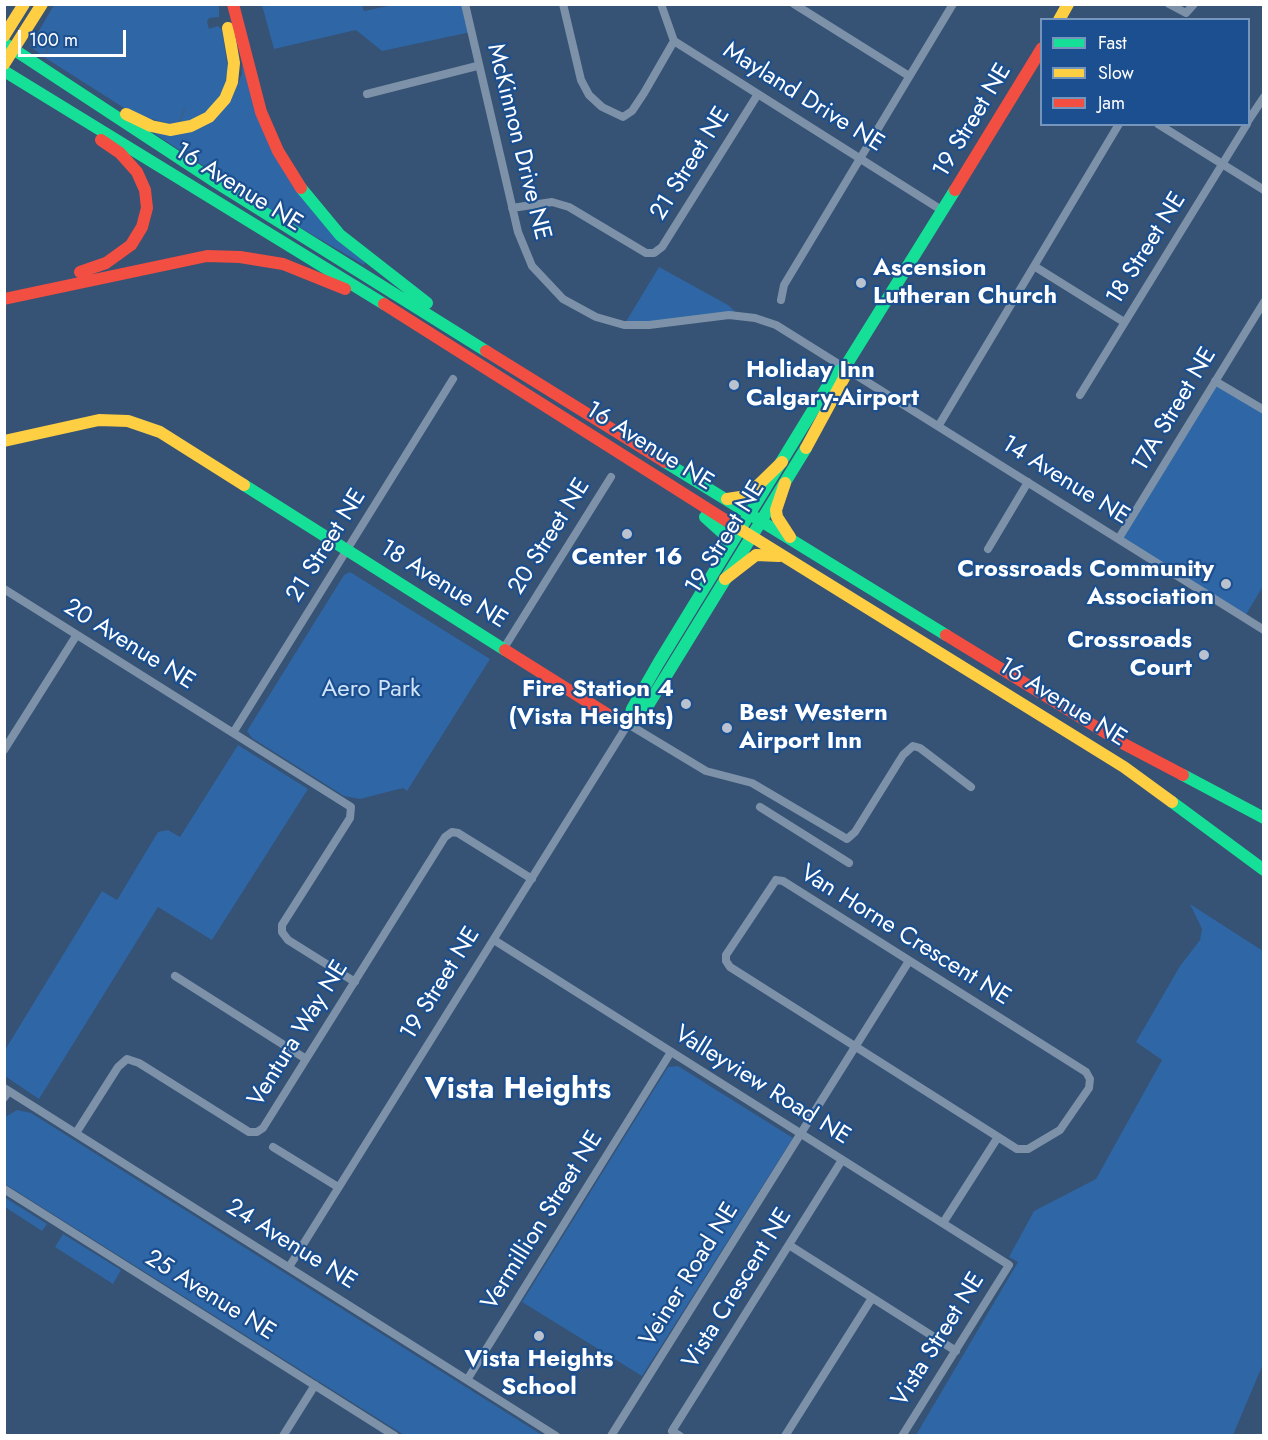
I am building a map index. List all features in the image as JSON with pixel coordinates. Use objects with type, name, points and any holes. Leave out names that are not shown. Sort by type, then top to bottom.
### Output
[{"type":"main road","points":[[4,36],[24,4]]},
{"type":"main road","points":[[4,64],[42,4]]},
{"type":"main road","points":[[63,82],[79,85],[151,126],[180,129],[201,122],[219,106],[232,82],[233,52],[223,4]]},
{"type":"main road","points":[[233,4],[261,112],[294,180],[327,221],[352,245],[452,322],[473,342]]},
{"type":"main road","points":[[1060,18],[1068,4]]},
{"type":"main road","name":"16 Avenue NE","points":[[4,43],[217,183],[791,540],[1124,744],[1263,818]]},
{"type":"main road","name":"19 Street NE","points":[[756,518],[782,462],[835,374],[845,367],[1040,52]]},
{"type":"main road","name":"16 Avenue NE","points":[[4,70],[1124,767],[1263,870]]},
{"type":"main road","points":[[4,289],[106,264],[131,245],[145,218],[145,190],[137,172],[120,153],[65,115],[53,100]]},
{"type":"main road","points":[[4,300],[169,262],[207,256],[240,257],[283,264],[309,272],[413,323]]},
{"type":"main road","name":"19 Street NE","points":[[628,724],[642,715],[725,579],[746,533],[785,483],[844,378],[845,367]]},
{"type":"main road","name":"18 Avenue NE","points":[[4,441],[85,422],[112,419],[137,424],[168,437],[628,724]]},
{"type":"main road","points":[[629,460],[638,474],[721,528],[728,544],[727,551]]},
{"type":"main road","points":[[727,499],[747,496],[782,462]]},
{"type":"main road","points":[[785,483],[776,510],[777,517],[791,540]]},
{"type":"main road","name":"19 Street NE","points":[[628,724],[632,709],[727,551],[746,533]]},
{"type":"main road","points":[[725,579],[756,555],[765,553],[785,558]]},
{"type":"street","name":"McKinnon Drive NE","points":[[465,4],[477,66],[525,255],[553,292],[585,312],[609,322],[636,326],[729,315],[755,318],[782,328],[845,367]]},
{"type":"street","points":[[563,4],[581,80],[589,95],[602,107],[622,117],[632,111],[674,41],[660,4]]},
{"type":"street","points":[[794,4],[909,76]]},
{"type":"street","points":[[781,300],[784,285],[953,4]]},
{"type":"street","points":[[1169,4],[1186,13],[1194,4]]},
{"type":"street","name":"Mayland Drive NE","points":[[674,41],[943,210]]},
{"type":"street","points":[[367,94],[477,66]]},
{"type":"street","name":"21 Street NE","points":[[512,208],[542,202],[569,207],[646,253],[654,253],[662,247],[676,226],[758,94]]},
{"type":"street","name":"18 Street NE","points":[[1250,120],[1263,97]]},
{"type":"street","points":[[939,425],[1118,126]]},
{"type":"street","points":[[1161,126],[1263,190]]},
{"type":"street","name":"18 Street NE","points":[[1080,395],[1246,126]]},
{"type":"street","points":[[1034,266],[1124,322]]},
{"type":"street","name":"17A Street NE","points":[[1119,538],[1263,302]]},
{"type":"street","name":"14 Avenue NE","points":[[845,367],[1263,630]]},
{"type":"street","name":"21 Street NE","points":[[233,733],[453,379]]},
{"type":"street","points":[[1215,381],[1263,410]]},
{"type":"street","name":"20 Street NE","points":[[504,648],[611,477]]},
{"type":"street","points":[[988,549],[1028,482]]},
{"type":"street","name":"20 Avenue NE","points":[[4,589],[351,807],[351,818],[282,925],[282,932],[288,940],[355,982]]},
{"type":"street","points":[[4,750],[76,636]]},
{"type":"street","name":"18 Avenue NE","points":[[628,724],[706,771],[752,783],[847,840],[855,832],[903,755],[913,746],[920,748],[971,787]]},
{"type":"street","name":"19 Street NE","points":[[289,1267],[628,724]]},
{"type":"street","points":[[760,807],[849,863]]},
{"type":"street","name":"Ventura Way NE","points":[[76,1133],[118,1068],[127,1059],[139,1063],[249,1132],[257,1132],[263,1128],[445,837],[452,832],[458,833],[532,879]]},
{"type":"street","name":"Van Horne Crescent NE","points":[[783,881],[1089,1076],[1089,1088],[1060,1130],[1051,1137],[1023,1150],[998,1137],[855,1046],[728,964],[726,955],[773,882],[783,881]]},
{"type":"street","name":"Valleyview Road NE","points":[[494,940],[1009,1265]]},
{"type":"street","name":"Veiner Road NE","points":[[611,1436],[909,961]]},
{"type":"street","points":[[175,976],[306,1059]]},
{"type":"street","name":"Vermillion Street NE","points":[[466,1380],[671,1052]]},
{"type":"street","name":"24 Avenue NE","points":[[6,1092],[76,1133],[556,1436]]},
{"type":"street","points":[[943,1223],[998,1137]]},
{"type":"street","points":[[273,1147],[338,1187]]},
{"type":"street","name":"Vista Crescent NE","points":[[680,1436],[672,1431],[842,1160]]},
{"type":"street","name":"25 Avenue NE","points":[[4,1189],[395,1436]]},
{"type":"street","points":[[789,1245],[956,1351]]},
{"type":"street","name":"Vista Street NE","points":[[902,1436],[1009,1265]]},
{"type":"street","points":[[785,1436],[872,1298]]},
{"type":"street","points":[[283,1436],[315,1385]]},
{"type":"green space","points":[[54,5],[219,5],[219,17],[209,18],[207,22],[209,29],[218,26],[222,30],[228,69],[223,92],[208,111],[178,127],[132,113],[30,46]]},
{"type":"green space","points":[[262,5],[362,5],[364,11],[393,5],[465,5],[471,32],[382,51],[356,30],[274,49]]},
{"type":"green space","points":[[242,64],[263,129],[365,263],[364,265],[282,217],[152,132],[177,135],[233,95],[242,74]]},
{"type":"green space","points":[[659,267],[728,305],[740,316],[624,325]]},
{"type":"green space","points":[[1215,381],[1263,410],[1263,586],[1244,618],[1119,538]]},
{"type":"green space","name":"Aero Park","points":[[350,572],[490,659],[407,791],[403,788],[360,799],[344,796],[252,738],[247,731],[344,575]]},
{"type":"green space","points":[[238,745],[308,789],[212,940],[158,907],[39,1099],[5,1076],[5,1050],[102,891],[117,900],[158,832],[168,830],[180,837]]},
{"type":"green space","points":[[1190,904],[1263,951],[1263,1364],[1233,1435],[916,1435],[1018,1262],[1009,1257],[1034,1211],[1096,1179],[1162,1060],[1136,1042],[1180,966],[1200,940],[1202,929]]},
{"type":"green space","points":[[678,1066],[793,1138],[642,1376],[522,1302],[668,1067]]},
{"type":"green space","points":[[17,1110],[31,1113],[542,1435],[404,1435],[5,1184],[5,1117]]},
{"type":"green space","points":[[4,1197],[47,1224],[42,1231],[5,1207]]},
{"type":"green space","points":[[63,1234],[121,1270],[113,1284],[55,1247]]},
{"type":"waterway","points":[[43,57],[59,31]]},
{"type":"waterway","points":[[180,121],[185,108]]},
{"type":"traffic: fast","points":[[4,43],[217,183],[486,351]]},
{"type":"traffic: fast","points":[[4,71],[384,304]]},
{"type":"traffic: fast","points":[[301,188],[340,235],[427,303]]},
{"type":"traffic: fast","points":[[628,724],[632,709],[659,662],[835,374],[845,367],[955,190]]},
{"type":"traffic: fast","points":[[628,724],[642,715],[806,448]]},
{"type":"traffic: fast","points":[[665,462],[946,635]]},
{"type":"traffic: fast","points":[[244,485],[505,650]]},
{"type":"traffic: fast","points":[[705,517],[725,535],[727,551]]},
{"type":"traffic: fast","points":[[1183,775],[1264,818]]},
{"type":"traffic: fast","points":[[1172,802],[1264,870]]},
{"type":"traffic: slow","points":[[4,36],[24,4]]},
{"type":"traffic: slow","points":[[4,64],[42,4]]},
{"type":"traffic: slow","points":[[1060,18],[1068,4]]},
{"type":"traffic: slow","points":[[126,114],[151,126],[170,130],[191,126],[209,117],[225,99],[232,82],[234,63],[228,28]]},
{"type":"traffic: slow","points":[[806,448],[844,378],[845,367]]},
{"type":"traffic: slow","points":[[4,441],[99,420],[128,421],[160,432],[244,485]]},
{"type":"traffic: slow","points":[[727,499],[747,496],[782,462]]},
{"type":"traffic: slow","points":[[785,483],[776,510],[777,517],[790,537]]},
{"type":"traffic: slow","points":[[730,523],[1124,767],[1172,802]]},
{"type":"traffic: slow","points":[[725,579],[756,555],[779,556]]},
{"type":"traffic: jam","points":[[233,4],[261,112],[278,151],[301,188]]},
{"type":"traffic: jam","points":[[955,190],[1040,51]]},
{"type":"traffic: jam","points":[[80,272],[106,263],[131,245],[142,227],[147,208],[145,190],[137,172],[120,153],[101,140]]},
{"type":"traffic: jam","points":[[4,299],[207,256],[240,257],[283,264],[345,289]]},
{"type":"traffic: jam","points":[[384,304],[730,523]]},
{"type":"traffic: jam","points":[[486,351],[665,462]]},
{"type":"traffic: jam","points":[[946,635],[1124,744],[1183,775]]},
{"type":"traffic: jam","points":[[505,650],[615,719],[628,724]]},
{"type":"place","name":"Ascension Lutheran Church","points":[[861,283]]},
{"type":"place","name":"Holiday Inn Calgary-Airport","points":[[734,385]]},
{"type":"place","name":"Center 16","points":[[627,534]]},
{"type":"place","name":"Crossroads Community Association","points":[[1226,584]]},
{"type":"place","name":"Crossroads Court","points":[[1204,655]]},
{"type":"place","name":"Fire Station 4 (Vista Heights)","points":[[686,704]]},
{"type":"place","name":"Best Western Airport Inn","points":[[727,728]]},
{"type":"place","name":"Vista Heights School","points":[[539,1336]]},
{"type":"district","name":"Vista Heights","points":[[518,1091]]}]
